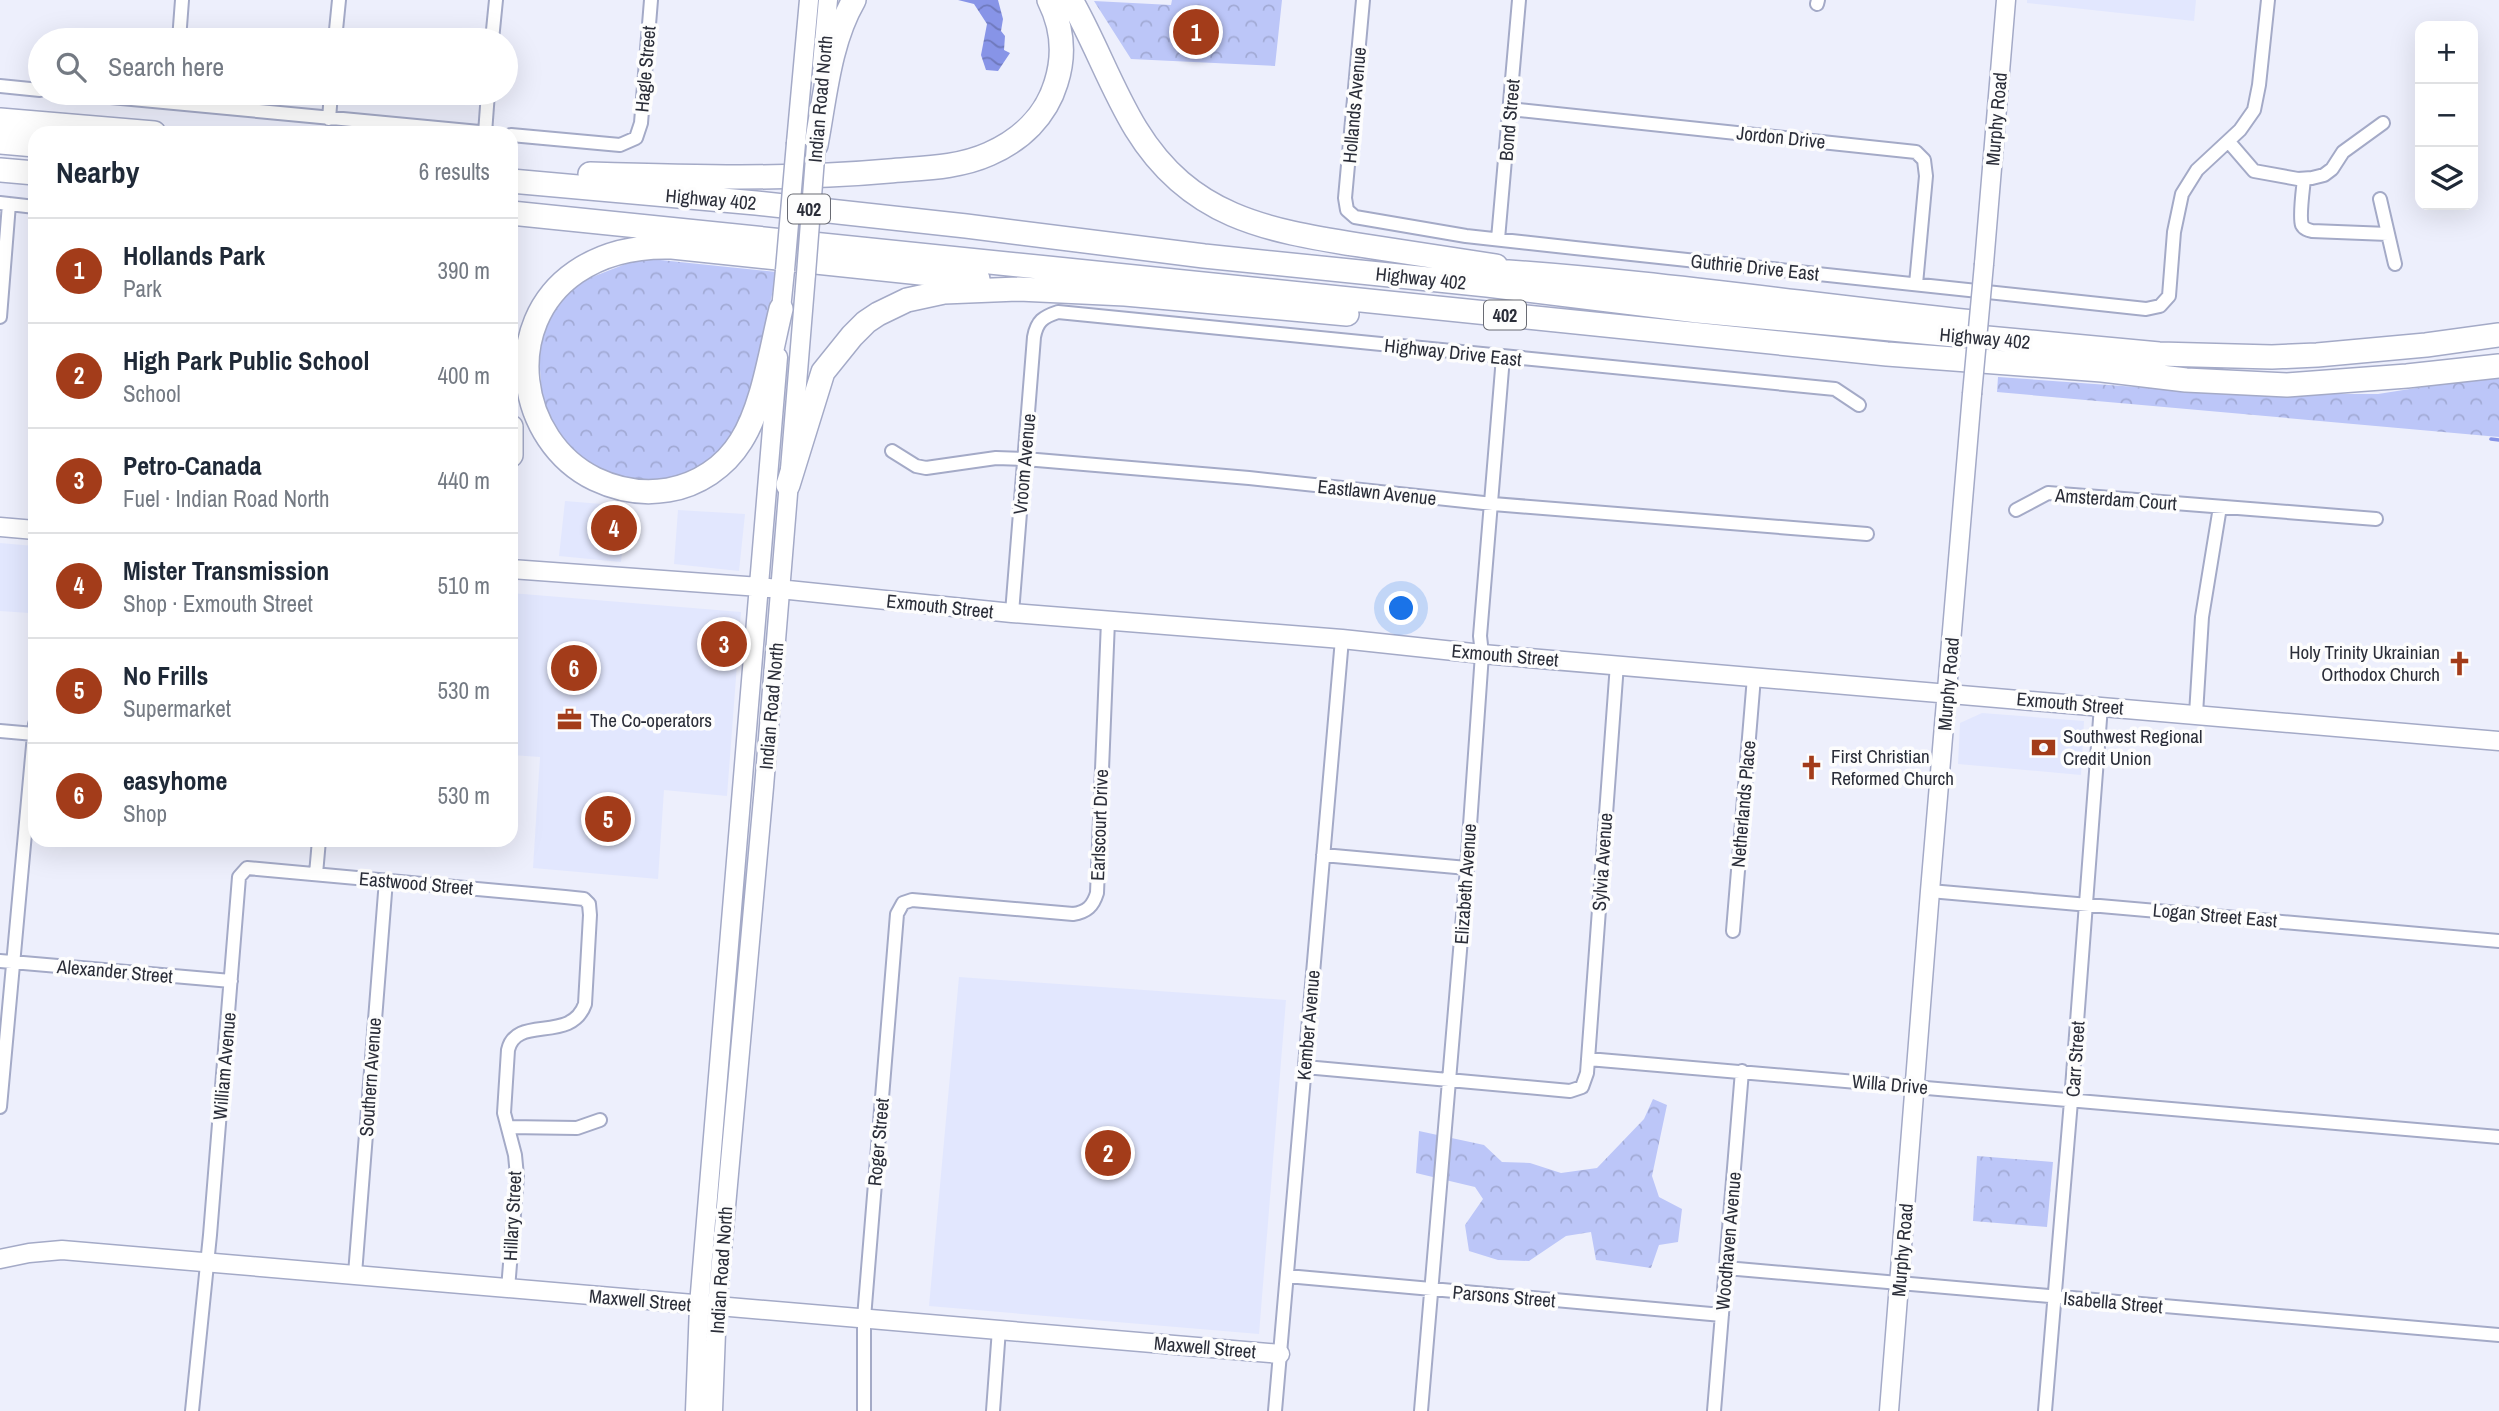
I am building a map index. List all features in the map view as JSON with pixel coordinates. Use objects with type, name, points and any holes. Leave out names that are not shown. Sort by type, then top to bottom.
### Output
[{"type":"highway","points":[[806,144],[842,26],[854,0]]},
{"type":"highway","points":[[590,174],[757,177],[860,174],[932,168],[986,156],[1028,129],[1055,89],[1061,64],[1061,40],[1057,19],[1049,0]]},
{"type":"highway","points":[[1071,0],[1122,104],[1149,148],[1185,186],[1221,211],[1265,227],[1313,237],[1548,274]]},
{"type":"highway","points":[[0,120],[71,126]]},
{"type":"highway","points":[[0,131],[28,133]]},
{"type":"highway","points":[[0,142],[28,144]]},
{"type":"highway","points":[[0,161],[28,163]]},
{"type":"highway","points":[[518,169],[590,174],[1248,247],[1477,270],[1548,274],[2187,343],[2300,346],[2496,336]]},
{"type":"highway","points":[[0,170],[28,172]]},
{"type":"highway","name":"Highway 402","points":[[518,182],[756,203],[1204,256],[1857,327],[2172,354],[2260,357],[2317,355],[2496,336]]},
{"type":"highway","points":[[518,194],[755,214],[1485,293],[1598,300]]},
{"type":"highway","name":"Highway 402","points":[[518,214],[1887,354],[2102,370],[2186,380],[2287,385],[2499,366]]},
{"type":"highway","points":[[781,309],[748,430],[740,444],[720,466],[692,483],[643,492],[603,483],[573,466],[561,455],[549,442],[533,412],[526,361],[532,333],[545,306],[563,283],[574,273],[597,260],[627,250],[671,247],[1286,310],[1544,328],[1720,347],[1887,354]]},
{"type":"highway","points":[[788,485],[823,372],[852,336],[878,314],[907,300],[964,290],[1019,289],[1125,294]]},
{"type":"main road","name":"Indian Road North","points":[[713,1411],[717,1306],[806,274],[808,0]]},
{"type":"main road","name":"Indian Road North","points":[[695,1411],[699,1305],[781,309],[828,0]]},
{"type":"main road","name":"Murphy Road","points":[[1889,1411],[1930,891],[2006,0]]},
{"type":"main road","points":[[0,527],[28,529]]},
{"type":"main road","name":"Exmouth Street","points":[[518,570],[760,587],[1012,613],[1342,639],[1482,654],[2499,741]]},
{"type":"main road","name":"Maxwell Street","points":[[0,1259],[62,1250],[1280,1354]]},
{"type":"street","points":[[180,28],[182,0]]},
{"type":"street","points":[[336,28],[339,0]]},
{"type":"street","points":[[493,28],[496,0]]},
{"type":"street","name":"Hagle Street","points":[[518,136],[620,145],[636,138],[641,124],[651,0]]},
{"type":"street","name":"Hollands Avenue","points":[[1347,210],[1345,198],[1363,0]]},
{"type":"street","name":"Bond Street","points":[[1497,239],[1519,0]]},
{"type":"street","points":[[2268,0],[2254,110],[2229,142],[2254,171],[2304,179],[2323,175],[2332,169],[2343,152],[2383,123]]},
{"type":"street","points":[[0,86],[28,89]]},
{"type":"street","points":[[226,105],[408,126]]},
{"type":"street","points":[[330,119],[331,105]]},
{"type":"street","points":[[487,126],[488,105]]},
{"type":"street","name":"Jordon Drive","points":[[1510,109],[1916,152],[1924,160],[1926,176],[1916,285]]},
{"type":"street","name":"Guthrie Drive East","points":[[1347,210],[1355,217],[1497,239],[2154,309],[2169,296],[2174,232],[2182,194],[2197,170],[2229,142]]},
{"type":"street","points":[[2304,179],[2302,224],[2305,229],[2388,234]]},
{"type":"street","points":[[2380,199],[2395,264]]},
{"type":"street","points":[[0,317],[5,204],[28,206]]},
{"type":"street","name":"Highway Drive East","points":[[1043,317],[1058,312],[1835,389],[1859,405]]},
{"type":"street","name":"Vroom Avenue","points":[[1012,613],[1034,337],[1036,325],[1043,317]]},
{"type":"street","name":"Elizabeth Avenue","points":[[1421,1411],[1467,867],[1482,654],[1480,636],[1493,504],[1503,357]]},
{"type":"street","name":"Eastlawn Avenue","points":[[892,451],[916,466],[926,468],[996,458],[1026,459],[1249,478],[1493,504],[1867,534]]},
{"type":"street","name":"Amsterdam Court","points":[[2016,510],[2048,493],[2376,519]]},
{"type":"street","points":[[2196,714],[2202,617],[2220,507]]},
{"type":"street","name":"Earlscourt Drive","points":[[930,902],[1073,914],[1085,911],[1094,902],[1097,893],[1108,621]]},
{"type":"street","name":"Kember Avenue","points":[[1275,1411],[1342,639]]},
{"type":"street","name":"Sylvia Avenue","points":[[1588,1059],[1617,664]]},
{"type":"street","name":"Netherlands Place","points":[[1733,931],[1754,677]]},
{"type":"street","name":"Carr Street","points":[[2045,1411],[2101,706]]},
{"type":"street","points":[[0,731],[28,733]]},
{"type":"street","points":[[0,1107],[28,802]]},
{"type":"street","points":[[316,874],[318,847]]},
{"type":"street","points":[[1323,855],[1467,867]]},
{"type":"street","name":"Eastwood Street","points":[[242,871],[255,868],[386,880],[584,899],[589,904]]},
{"type":"street","name":"William Avenue","points":[[192,1411],[239,877],[242,871]]},
{"type":"street","name":"Southern Avenue","points":[[355,1275],[386,880]]},
{"type":"street","name":"Logan Street East","points":[[1930,891],[2499,941]]},
{"type":"street","name":"Roger Street","points":[[864,1411],[864,1318],[897,914],[900,906],[907,901],[930,902]]},
{"type":"street","name":"Hillary Street","points":[[508,1289],[517,1176],[504,1105],[510,1042],[521,1033],[570,1024],[582,1013],[585,1004],[589,904]]},
{"type":"street","name":"Alexander Street","points":[[0,961],[231,981]]},
{"type":"street","points":[[1305,1067],[1577,1090],[1582,1087],[1588,1059]]},
{"type":"street","name":"Willa Drive","points":[[1588,1059],[2499,1137]]},
{"type":"street","name":"Woodhaven Avenue","points":[[1714,1411],[1742,1071]]},
{"type":"street","points":[[508,1127],[577,1128],[600,1120]]},
{"type":"street","name":"Isabella Street","points":[[1726,1268],[2499,1335]]},
{"type":"street","name":"Parsons Street","points":[[1287,1276],[1722,1315]]},
{"type":"street","points":[[993,1411],[999,1329]]},
{"type":"shaded area","points":[[2027,0],[2196,0],[2194,21],[2027,3]]},
{"type":"shaded area","points":[[565,501],[627,506],[621,562],[559,556]]},
{"type":"shaded area","points":[[678,510],[745,514],[739,571],[674,564]]},
{"type":"shaded area","points":[[0,543],[28,545],[28,613],[0,611]]},
{"type":"shaded area","points":[[518,594],[741,612],[727,796],[664,790],[658,879],[533,868],[540,757],[518,755]]},
{"type":"shaded area","points":[[1982,713],[2084,721],[2081,775],[1958,764],[1960,723]]},
{"type":"shaded area","points":[[959,977],[1286,1000],[1259,1334],[929,1306]]},
{"type":"green space","points":[[1172,0],[1282,0],[1275,66],[1131,59],[1094,1],[1171,5]]},
{"type":"green space","points":[[641,258],[777,272],[751,390],[729,442],[695,473],[644,485],[577,460],[557,435],[542,395],[539,356],[546,315],[569,290],[587,279]]},
{"type":"green space","points":[[2499,375],[2499,437],[1997,392],[1998,377],[2234,394],[2378,394]]},
{"type":"green space","points":[[1653,1099],[1667,1105],[1652,1176],[1659,1197],[1682,1209],[1678,1242],[1659,1245],[1651,1268],[1596,1260],[1591,1232],[1566,1236],[1529,1261],[1498,1260],[1469,1251],[1465,1225],[1483,1199],[1475,1187],[1416,1173],[1419,1131],[1484,1145],[1502,1162],[1530,1163],[1561,1173],[1597,1168],[1644,1119]]},
{"type":"green space","points":[[1977,1156],[2053,1162],[2047,1227],[1973,1221]]},
{"type":"water","points":[[958,0],[998,0],[1003,19],[1001,31],[1005,36],[1004,50],[1010,53],[998,71],[986,70],[981,55],[987,24],[974,4]]},
{"type":"waterway","points":[[2491,439],[2499,440]]},
{"type":"place","name":"Hollands Park","points":[[1196,32]]},
{"type":"place","name":"Mister Transmission","points":[[614,528]]},
{"type":"place","name":"Petro-Canada","points":[[724,644]]},
{"type":"place","name":"Holy Trinity Ukrainian Orthodox Church","points":[[2460,663]]},
{"type":"place","name":"easyhome","points":[[574,668]]},
{"type":"place","name":"The Co-operators","points":[[570,720]]},
{"type":"place","name":"Southwest Regional Credit Union","points":[[2043,747]]},
{"type":"place","name":"First Christian Reformed Church","points":[[1811,767]]},
{"type":"place","name":"No Frills","points":[[608,819]]},
{"type":"place","name":"High Park Public School","points":[[1108,1153]]}]
